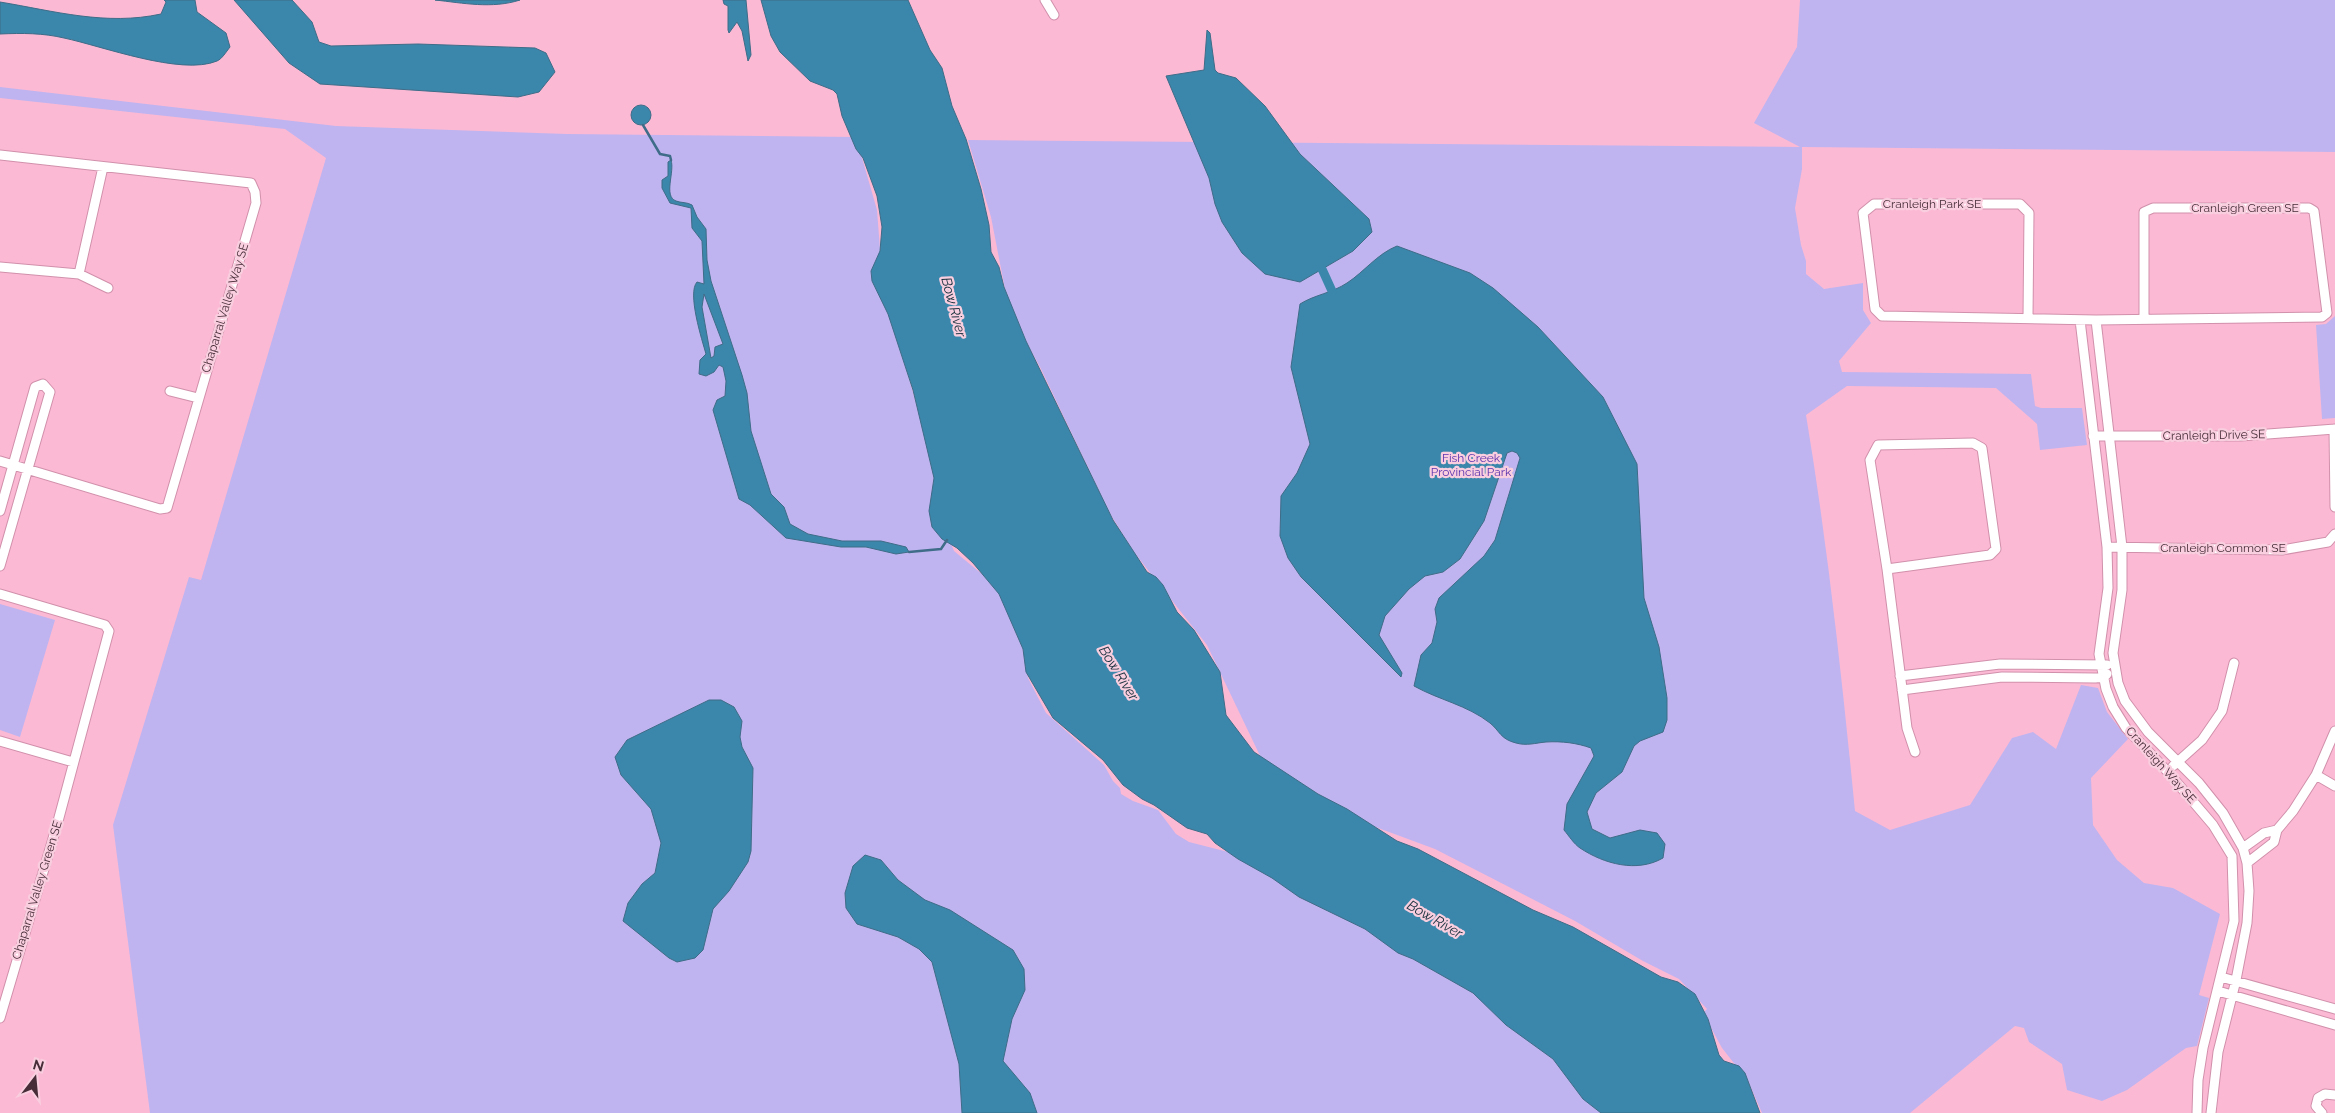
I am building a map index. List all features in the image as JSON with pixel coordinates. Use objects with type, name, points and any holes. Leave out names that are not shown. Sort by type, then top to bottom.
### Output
[{"type":"street","points":[[1045,0],[1054,15]]},
{"type":"street","name":"Chaparral Valley Way SE","points":[[0,154],[251,184],[255,192],[256,204],[167,508],[160,509],[0,462]]},
{"type":"street","points":[[80,274],[103,167]]},
{"type":"street","name":"Cranleigh Park SE","points":[[2028,317],[2030,213],[2020,204],[1874,204],[1864,213],[1874,309],[1882,316],[2028,317],[2096,320]]},
{"type":"street","name":"Cranleigh Green SE","points":[[2096,320],[2322,317],[2327,313],[2314,210],[2309,208],[2153,208],[2144,212],[2144,318]]},
{"type":"street","points":[[0,267],[80,274],[108,288]]},
{"type":"street","name":"Cranleigh Way SE","points":[[2080,320],[2107,547],[2108,588],[2099,654],[2104,677],[2113,707],[2126,728],[2167,771],[2213,825],[2232,856],[2234,921],[2203,1048],[2198,1080],[2197,1113]]},
{"type":"street","name":"Cranleigh Way SE","points":[[2096,320],[2122,547],[2122,590],[2113,653],[2114,667],[2125,701],[2148,732],[2199,784],[2223,813],[2243,848],[2247,863],[2248,916],[2233,995],[2218,1052],[2211,1113]]},
{"type":"street","points":[[0,511],[35,387],[43,384],[50,392],[0,566]]},
{"type":"street","points":[[170,391],[198,398]]},
{"type":"street","points":[[2334,429],[2335,507]]},
{"type":"street","name":"Cranleigh Drive SE","points":[[2093,436],[2241,436],[2334,429]]},
{"type":"street","points":[[1887,569],[1990,555],[1996,549],[1982,448],[1973,443],[1878,445],[1870,460],[1887,569],[1907,728],[1916,752]]},
{"type":"street","name":"Cranleigh Common SE","points":[[2107,547],[2282,550],[2328,542],[2335,534]]},
{"type":"street","name":"Chaparral Valley Green SE","points":[[0,594],[105,625],[109,631],[57,825],[0,1018]]},
{"type":"street","points":[[2167,771],[2202,740],[2222,711],[2234,663]]},
{"type":"street","points":[[1901,683],[2000,664],[2102,664],[2114,667]]},
{"type":"street","points":[[2000,664],[2002,677]]},
{"type":"street","points":[[1901,683],[2002,677],[2104,677],[2114,667]]},
{"type":"street","points":[[2247,863],[2274,842],[2277,830],[2293,811],[2316,775],[2335,731]]},
{"type":"street","points":[[0,741],[73,762]]},
{"type":"street","points":[[2316,775],[2335,786]]},
{"type":"street","points":[[2243,848],[2264,833],[2277,830]]},
{"type":"street","points":[[2221,977],[2335,1009]]},
{"type":"street","points":[[2218,991],[2335,1025]]},
{"type":"street","points":[[2322,1113],[2316,1106],[2318,1098],[2325,1094],[2335,1095]]},
{"type":"green space","name":"Fish Creek Provincial Park","points":[[1800,0],[2335,0],[2335,152],[1802,147],[1802,169],[1795,208],[1801,245],[1806,261],[1806,274],[1824,289],[1863,283],[1863,310],[1871,323],[1839,361],[1842,372],[2031,374],[2035,406],[2041,408],[2082,408],[2087,445],[2040,450],[2037,424],[1996,388],[1847,386],[1806,415],[1834,613],[1855,811],[1890,830],[1970,805],[2012,738],[2033,732],[2056,749],[2081,685],[2098,688],[2107,712],[2128,739],[2091,778],[2093,825],[2117,860],[2144,883],[2173,888],[2220,914],[2199,995],[2209,998],[2197,1046],[2186,1048],[2127,1090],[2102,1101],[2067,1090],[2062,1064],[2029,1042],[2024,1028],[2015,1026],[1910,1113],[1762,1113],[1748,1081],[1722,1048],[1703,1013],[1707,1009],[1679,979],[1643,961],[1575,921],[1435,849],[1324,808],[1263,762],[1207,645],[1133,551],[1109,512],[1041,369],[1018,327],[1005,289],[991,217],[968,140],[1800,147],[1754,123],[1797,47]]},
{"type":"green space","points":[[0,87],[336,126],[567,134],[856,137],[877,210],[883,288],[935,469],[943,524],[954,551],[994,584],[1019,624],[1028,678],[1046,713],[1104,765],[1113,781],[1120,788],[1121,794],[1133,801],[1158,810],[1176,834],[1189,842],[1236,854],[1465,982],[1632,1113],[150,1113],[113,825],[189,577],[201,580],[326,158],[285,129],[0,98]]},
{"type":"green space","points":[[2335,316],[2335,418],[2322,419],[2316,325],[2326,324]]},
{"type":"green space","points":[[0,604],[55,620],[20,737],[0,730]]},
{"type":"water","points":[[164,0],[195,0],[197,12],[226,33],[230,47],[222,57],[217,61],[202,65],[183,65],[141,58],[56,36],[0,34],[0,2],[80,16],[120,18],[161,14],[166,2]]},
{"type":"water","points":[[234,0],[292,0],[312,22],[319,42],[331,46],[418,44],[535,48],[546,53],[555,72],[539,92],[518,97],[320,84],[289,63]]},
{"type":"water","points":[[435,0],[520,0],[488,5]]},
{"type":"water","points":[[723,0],[746,0],[751,55],[748,61],[742,31],[737,22],[729,33],[728,6],[724,4]]},
{"type":"water","name":"Bow River","points":[[761,0],[908,0],[930,50],[942,68],[952,106],[966,139],[981,189],[989,225],[991,252],[999,267],[1004,287],[1026,341],[1113,520],[1147,572],[1156,577],[1163,585],[1177,612],[1194,630],[1220,672],[1226,715],[1254,752],[1318,794],[1347,809],[1397,841],[1418,849],[1533,910],[1573,927],[1661,977],[1678,982],[1695,994],[1708,1019],[1719,1055],[1724,1061],[1739,1066],[1745,1073],[1760,1113],[1601,1113],[1583,1099],[1553,1059],[1506,1025],[1473,993],[1413,959],[1398,953],[1365,929],[1299,897],[1272,878],[1238,859],[1215,843],[1207,834],[1187,828],[1142,799],[1123,785],[1103,760],[1053,718],[1026,672],[1023,649],[999,594],[973,563],[957,548],[942,539],[932,527],[929,511],[934,478],[913,390],[888,314],[872,281],[871,271],[880,251],[882,227],[877,196],[863,158],[856,149],[842,116],[837,94],[833,90],[810,81],[780,52],[771,36]]},
{"type":"water","points":[[1207,30],[1210,33],[1215,70],[1218,73],[1236,78],[1265,106],[1300,154],[1369,219],[1372,232],[1353,251],[1300,282],[1265,274],[1242,253],[1222,222],[1215,204],[1209,178],[1166,76],[1204,70]]},
{"type":"water","points":[[641,105],[648,108],[651,115],[648,122],[641,125],[634,122],[631,115],[634,108]]},
{"type":"water","points":[[671,160],[672,165],[670,194],[672,198],[676,201],[692,205],[697,217],[706,229],[707,260],[711,281],[742,375],[747,393],[751,431],[771,494],[784,507],[790,524],[808,534],[842,541],[881,541],[906,547],[909,552],[896,554],[866,547],[841,547],[786,538],[750,505],[739,499],[713,410],[717,400],[725,396],[726,381],[723,367],[719,365],[714,372],[706,376],[699,374],[700,360],[706,354],[694,306],[694,288],[697,282],[704,284],[702,241],[692,228],[691,208],[670,203],[662,188],[662,180],[668,176],[668,162]],"holes":[[[704,294],[723,344],[715,347],[714,356],[711,358],[702,307]]]},
{"type":"water","points":[[1397,246],[1470,273],[1493,288],[1538,327],[1603,397],[1637,464],[1644,598],[1659,647],[1667,698],[1667,720],[1663,732],[1640,741],[1634,746],[1622,772],[1596,793],[1587,812],[1592,829],[1610,838],[1640,830],[1657,833],[1665,844],[1663,858],[1653,863],[1632,866],[1621,865],[1599,858],[1578,846],[1564,830],[1567,804],[1594,756],[1591,748],[1564,742],[1516,743],[1503,737],[1490,723],[1481,717],[1414,686],[1421,655],[1432,643],[1437,622],[1435,609],[1439,598],[1484,556],[1495,540],[1520,458],[1517,453],[1512,451],[1507,453],[1484,521],[1460,559],[1443,572],[1425,576],[1409,589],[1385,616],[1379,635],[1402,673],[1401,677],[1301,577],[1288,558],[1280,536],[1281,496],[1297,473],[1310,444],[1291,367],[1300,304],[1347,283],[1377,258]]},
{"type":"water","points":[[709,700],[721,700],[734,707],[742,721],[740,737],[742,747],[753,768],[751,851],[748,862],[729,891],[713,909],[703,950],[695,958],[677,962],[669,958],[623,921],[628,903],[642,884],[655,873],[661,843],[651,809],[621,775],[615,757],[627,740]]},
{"type":"water","points":[[865,855],[881,860],[898,880],[925,900],[950,910],[1013,950],[1024,969],[1025,990],[1012,1019],[1003,1061],[1030,1093],[1037,1113],[962,1113],[959,1064],[932,962],[919,949],[898,937],[857,924],[846,908],[845,893],[853,866]]},
{"type":"waterway","points":[[643,125],[660,154],[670,156],[671,160]]},
{"type":"waterway","points":[[1322,269],[1332,291]]},
{"type":"waterway","points":[[909,552],[941,549],[947,540]]}]
